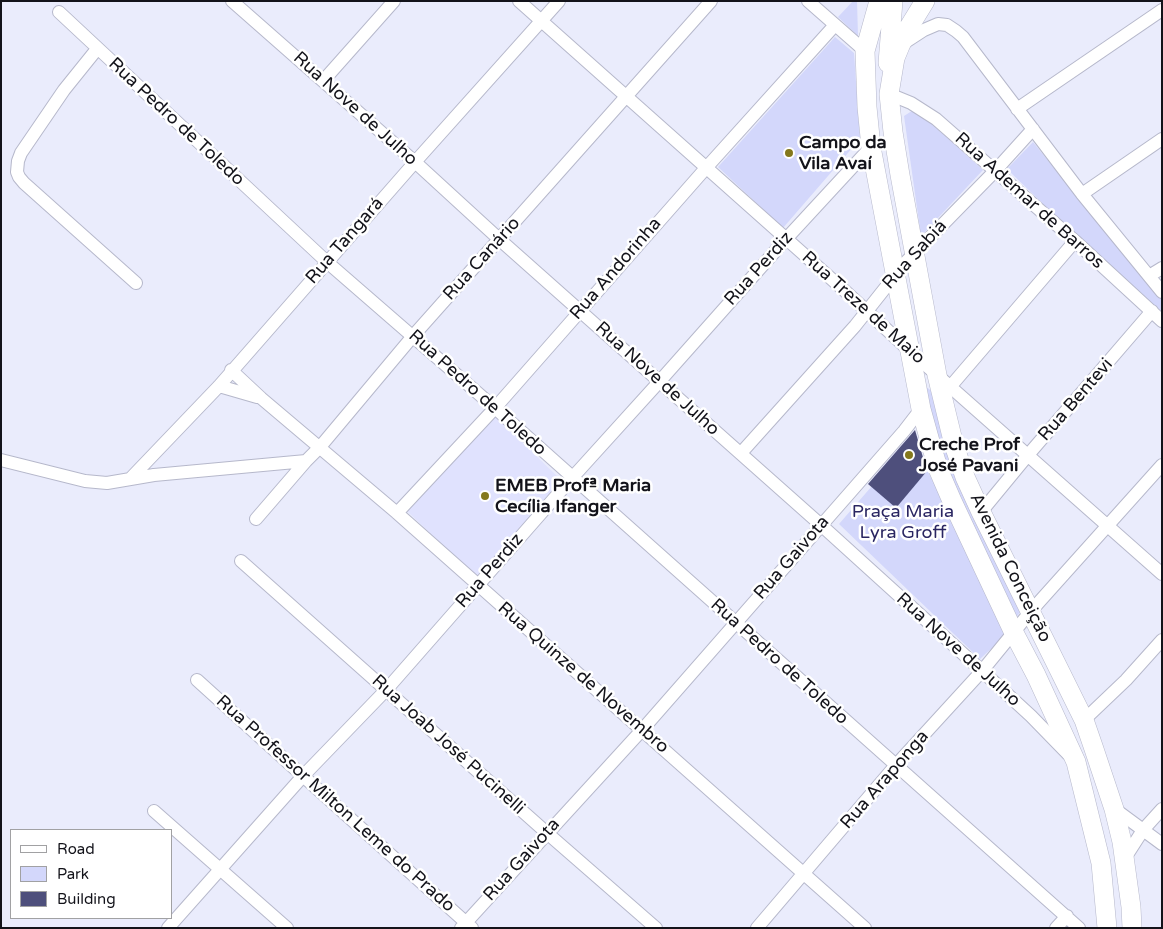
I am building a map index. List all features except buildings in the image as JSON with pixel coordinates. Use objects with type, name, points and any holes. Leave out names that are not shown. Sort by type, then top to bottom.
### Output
[{"type":"main road","points":[[865,51],[867,1]]},
{"type":"main road","name":"Avenida Conceição","points":[[879,1],[865,51],[866,107],[871,147],[921,410],[939,471],[1076,762],[1101,863],[1108,928]]},
{"type":"main road","points":[[888,94],[888,47],[893,1]]},
{"type":"main road","name":"Avenida Conceição","points":[[924,1],[908,27],[895,58],[888,94],[897,158],[943,381],[954,445],[965,477],[981,512],[1084,720],[1114,809],[1125,858],[1132,928]]},
{"type":"main road","points":[[1076,762],[1096,807],[1103,812],[1109,812],[1114,809]]},
{"type":"street","name":"Rua Nove de Julho","points":[[232,1],[821,525],[1031,716],[1076,762]]},
{"type":"street","points":[[323,81],[394,1]]},
{"type":"street","name":"Rua Treze de Maio","points":[[519,1],[943,381],[1162,574]]},
{"type":"street","name":"Rua Tangará","points":[[130,479],[219,386],[231,370],[559,1]]},
{"type":"street","name":"Rua Canário","points":[[256,519],[320,447],[413,336],[711,1]]},
{"type":"street","points":[[808,1],[865,51]]},
{"type":"street","points":[[1017,109],[1162,10]]},
{"type":"street","name":"Rua Pedro de Toledo","points":[[59,12],[327,262],[495,408],[1079,928]]},
{"type":"street","points":[[900,46],[924,30],[938,24],[951,27],[963,37],[1082,194],[1162,292]]},
{"type":"street","name":"Rua Andorinha","points":[[398,513],[495,408],[706,168],[835,25]]},
{"type":"street","points":[[97,49],[64,90],[21,153],[17,172],[24,182],[136,283]]},
{"type":"street","name":"Rua Ademar de Barros","points":[[888,94],[911,103],[936,119],[1162,321]]},
{"type":"street","name":"Rua Sabiá","points":[[741,453],[867,311],[895,274],[1033,129]]},
{"type":"street","points":[[1082,194],[1162,139]]},
{"type":"street","name":"Rua Perdiz","points":[[168,928],[303,776],[386,689],[572,478],[871,147]]},
{"type":"street","points":[[943,381],[1075,242]]},
{"type":"street","points":[[1149,276],[1162,268]]},
{"type":"street","name":"Rua Bentevi","points":[[981,512],[1152,311]]},
{"type":"street","name":"Rua Quinze de Novembro","points":[[231,370],[260,398],[398,513],[865,928]]},
{"type":"street","points":[[219,386],[260,398]]},
{"type":"street","name":"Rua Gaivota","points":[[466,926],[547,833],[642,730],[921,410]]},
{"type":"street","points":[[1,460],[84,481],[107,483],[154,475],[306,461]]},
{"type":"street","points":[[1031,611],[1162,464]]},
{"type":"street","name":"Rua Joab José Pucinelli","points":[[241,561],[656,928]]},
{"type":"street","name":"Rua Araponga","points":[[757,928],[896,765],[982,671],[1031,611]]},
{"type":"street","points":[[1084,720],[1126,680],[1162,640]]},
{"type":"street","name":"Rua Professor Milton Leme do Prado","points":[[197,680],[466,926]]},
{"type":"street","points":[[1114,809],[1162,844]]},
{"type":"street","points":[[1125,858],[1144,830],[1162,809]]},
{"type":"street","points":[[154,811],[287,928]]},
{"type":"street","points":[[1056,928],[1067,916]]},
{"type":"shaded area","name":"EMEB Profª Maria Cecília Ifanger","points":[[495,416],[561,480],[478,579],[407,511]]},
{"type":"green space","points":[[853,1],[857,1],[858,36],[838,17]]},
{"type":"green space","name":"Campo da Vila Avaí","points":[[835,37],[854,53],[860,139],[783,228],[718,167]]},
{"type":"green space","points":[[915,109],[983,170],[921,236],[904,116]]},
{"type":"green space","points":[[1033,142],[1141,270],[1162,299],[1162,311],[1148,303],[1007,169]]},
{"type":"green space","points":[[922,383],[937,396],[1024,607],[1015,619],[947,481]]},
{"type":"green space","name":"Praça Maria Lyra Groff","points":[[911,441],[939,492],[1006,635],[980,659],[839,524]]},
{"type":"place","name":"Campo da Vila Avaí","points":[[789,153]]},
{"type":"place","name":"Creche Prof José Pavani","points":[[909,455]]},
{"type":"place","name":"EMEB Profª Maria Cecília Ifanger","points":[[485,496]]}]
